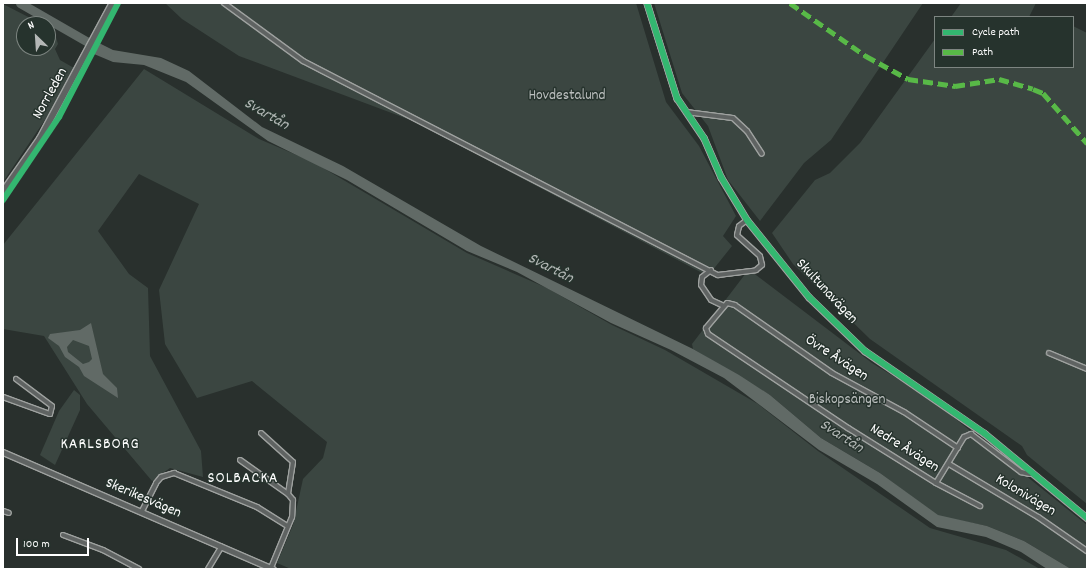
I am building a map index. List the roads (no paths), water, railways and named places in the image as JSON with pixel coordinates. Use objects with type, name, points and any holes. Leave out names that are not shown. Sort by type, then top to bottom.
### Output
[{"type":"main road","name":"Norrleden","points":[[3,192],[59,105],[113,3]]},
{"type":"street","points":[[224,3],[303,61],[590,207],[668,251],[711,270],[718,275],[760,267],[762,258],[737,235],[738,227],[747,220]]},
{"type":"street","name":"Skultunavägen","points":[[647,3],[668,80],[686,112],[704,138],[721,177],[747,220],[809,297],[854,341],[984,434],[1030,474],[1087,518]]},
{"type":"street","points":[[686,112],[733,118],[747,131],[762,154]]},
{"type":"street","points":[[711,270],[702,277],[701,285],[711,300],[724,306]]},
{"type":"street","name":"Övre Åvägen","points":[[724,306],[735,305],[832,373],[904,412],[958,448]]},
{"type":"street","name":"Nedre Åvägen","points":[[724,306],[706,328],[708,334],[936,483],[980,506]]},
{"type":"street","points":[[1049,353],[1087,369]]},
{"type":"street","points":[[3,397],[50,414],[52,406],[16,379]]},
{"type":"street","points":[[261,433],[292,458],[288,494]]},
{"type":"street","points":[[936,483],[958,448],[971,434],[1021,472],[1030,474]]},
{"type":"street","name":"Skerikesvägen","points":[[3,452],[142,511],[272,569]]},
{"type":"street","points":[[240,460],[288,494],[293,500],[288,526],[272,569]]},
{"type":"street","name":"Kolonivägen","points":[[949,464],[1038,517],[1087,551]]},
{"type":"street","points":[[142,511],[156,483],[161,477],[174,473],[257,507],[288,526]]},
{"type":"street","points":[[3,511],[9,513]]},
{"type":"street","points":[[63,535],[103,550],[139,569]]},
{"type":"street","points":[[208,569],[221,547]]},
{"type":"waterway","name":"Svartån","points":[[20,3],[107,53]]},
{"type":"district","name":"KARLSBORG","points":[[100,445]]},
{"type":"district","name":"SOLBACKA","points":[[243,479]]},
{"type":"park label","name":"Hovdestalund","points":[[567,97]]},
{"type":"park label","name":"Biskopsängen","points":[[847,401]]}]
